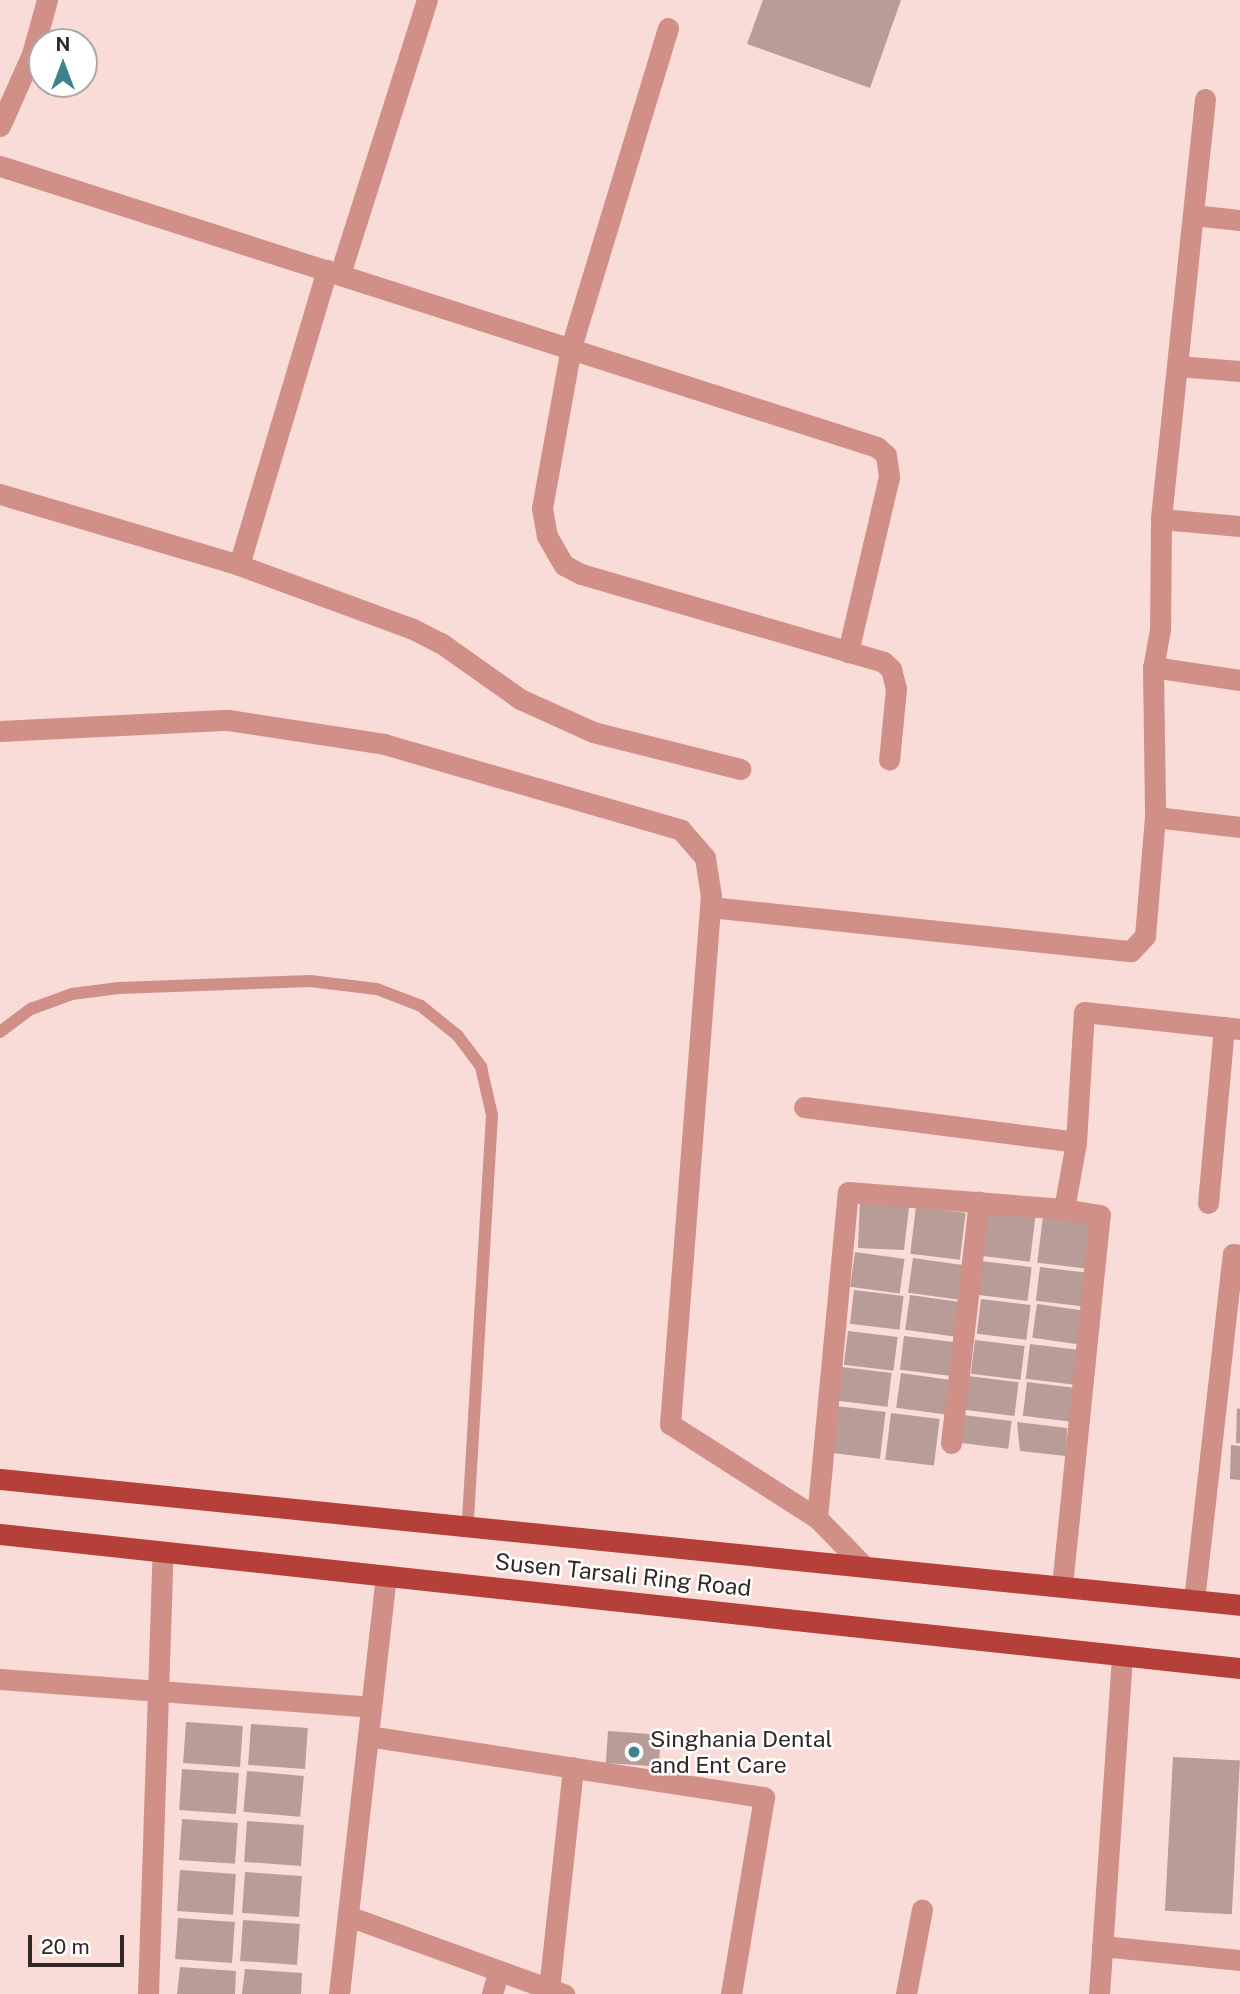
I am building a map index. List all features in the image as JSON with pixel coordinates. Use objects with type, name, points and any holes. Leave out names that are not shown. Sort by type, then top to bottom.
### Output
[{"type":"main road","name":"Susen Tarsali Ring Road","points":[[0,1479],[862,1564],[1240,1605]]},
{"type":"main road","name":"Susen Tarsali Ring Road","points":[[0,1534],[1240,1668]]},
{"type":"street","points":[[0,126],[32,54],[47,0]]},
{"type":"street","points":[[239,565],[334,272],[427,0]]},
{"type":"street","points":[[668,28],[571,347],[542,508],[550,544],[564,565],[581,574],[883,662],[895,678],[890,760]]},
{"type":"street","points":[[710,907],[1132,951],[1145,936],[1155,817],[1153,667],[1160,629],[1161,519],[1205,99]]},
{"type":"street","points":[[0,166],[825,427],[886,455],[890,477],[848,652]]},
{"type":"street","points":[[1193,215],[1240,220]]},
{"type":"street","points":[[1177,366],[1240,371]]},
{"type":"street","points":[[0,494],[239,565],[413,629],[442,643],[520,699],[593,732],[740,769]]},
{"type":"street","points":[[1161,519],[1240,526]]},
{"type":"street","points":[[1153,667],[1240,680]]},
{"type":"street","points":[[0,731],[228,720],[384,744],[681,830],[705,858],[710,907],[670,1424],[817,1518],[862,1564]]},
{"type":"street","points":[[1155,817],[1240,827]]},
{"type":"street","points":[[1064,1209],[1076,1142],[1084,1012],[1232,1028],[1208,1203]]},
{"type":"street","points":[[804,1107],[1076,1142]]},
{"type":"street","points":[[817,1518],[848,1192],[1064,1209],[1100,1215],[1062,1586]]},
{"type":"street","points":[[951,1443],[979,1202]]},
{"type":"street","points":[[1194,1600],[1233,1254],[1240,1255]]},
{"type":"street","points":[[148,1994],[163,1552]]},
{"type":"street","points":[[339,1994],[386,1576]]},
{"type":"street","points":[[1099,1994],[1122,1656]]},
{"type":"street","points":[[0,1679],[160,1694],[370,1707]]},
{"type":"street","points":[[368,1736],[764,1797],[731,1994]]},
{"type":"street","points":[[348,1916],[498,1973],[556,1991],[573,1767]]},
{"type":"street","points":[[906,1994],[922,1909]]},
{"type":"street","points":[[1102,1946],[1240,1960]]},
{"type":"street","points":[[492,1994],[498,1973]]},
{"type":"lane","points":[[0,1032],[30,1009],[72,994],[119,988],[310,981],[377,989],[421,1006],[458,1036],[481,1067],[492,1115],[468,1525]]},
{"type":"building","points":[[763,0],[901,0],[870,88],[747,44]]},
{"type":"building","points":[[860,1200],[909,1207],[904,1250],[858,1248]]},
{"type":"building","points":[[916,1207],[966,1213],[960,1260],[910,1254]]},
{"type":"building","points":[[986,1209],[1036,1215],[1030,1262],[980,1256]]},
{"type":"building","points":[[1043,1216],[1092,1222],[1086,1269],[1037,1263]]},
{"type":"building","points":[[855,1252],[905,1259],[900,1294],[850,1287]]},
{"type":"building","points":[[913,1258],[963,1265],[958,1300],[908,1293]]},
{"type":"building","points":[[981,1261],[1032,1267],[1027,1301],[977,1295]]},
{"type":"building","points":[[1040,1267],[1090,1273],[1085,1307],[1036,1301]]},
{"type":"building","points":[[854,1290],[904,1296],[899,1330],[850,1324]]},
{"type":"building","points":[[910,1295],[961,1302],[956,1337],[905,1330]]},
{"type":"building","points":[[981,1299],[1031,1305],[1026,1340],[977,1334]]},
{"type":"building","points":[[1037,1304],[1087,1311],[1082,1345],[1032,1338]]},
{"type":"building","points":[[848,1331],[898,1337],[893,1371],[844,1365]]},
{"type":"building","points":[[904,1336],[954,1342],[949,1376],[900,1370]]},
{"type":"building","points":[[975,1340],[1025,1346],[1020,1380],[971,1374]]},
{"type":"building","points":[[1030,1344],[1081,1350],[1076,1385],[1026,1379]]},
{"type":"building","points":[[842,1367],[892,1373],[887,1407],[838,1401]]},
{"type":"building","points":[[901,1373],[951,1380],[946,1415],[896,1408]]},
{"type":"building","points":[[968,1376],[1019,1382],[1014,1416],[964,1410]]},
{"type":"building","points":[[1027,1382],[1078,1388],[1073,1422],[1023,1416]]},
{"type":"building","points":[[836,1406],[886,1412],[880,1459],[830,1453]]},
{"type":"building","points":[[1237,1408],[1240,1409],[1240,1443],[1236,1443]]},
{"type":"building","points":[[891,1413],[940,1419],[934,1466],[885,1460]]},
{"type":"building","points":[[963,1415],[1012,1421],[1008,1449],[960,1443]]},
{"type":"building","points":[[1017,1422],[1067,1428],[1066,1456],[1020,1451]]},
{"type":"building","points":[[1231,1445],[1240,1446],[1240,1480],[1230,1479]]},
{"type":"building","points":[[186,1722],[243,1726],[240,1767],[183,1763]]},
{"type":"building","points":[[251,1724],[308,1728],[305,1769],[248,1765]]},
{"type":"building","points":[[608,1731],[661,1735],[659,1767],[606,1763]]},
{"type":"building","points":[[1173,1757],[1240,1761],[1232,1914],[1165,1911]]},
{"type":"building","points":[[182,1769],[239,1773],[236,1814],[179,1810]]},
{"type":"building","points":[[247,1771],[304,1776],[300,1817],[243,1812]]},
{"type":"building","points":[[182,1819],[238,1823],[235,1864],[179,1860]]},
{"type":"building","points":[[247,1821],[304,1825],[301,1866],[244,1862]]},
{"type":"building","points":[[180,1870],[236,1874],[233,1915],[177,1911]]},
{"type":"building","points":[[245,1872],[302,1876],[299,1917],[242,1913]]},
{"type":"building","points":[[178,1918],[235,1922],[232,1963],[175,1959]]},
{"type":"building","points":[[243,1920],[300,1924],[297,1965],[240,1961]]},
{"type":"building","points":[[180,1967],[236,1971],[235,1994],[177,1994]]},
{"type":"building","points":[[245,1969],[302,1973],[301,1994],[242,1994]]},
{"type":"place","name":"Singhania Dental and Ent Care","points":[[634,1752]]}]
